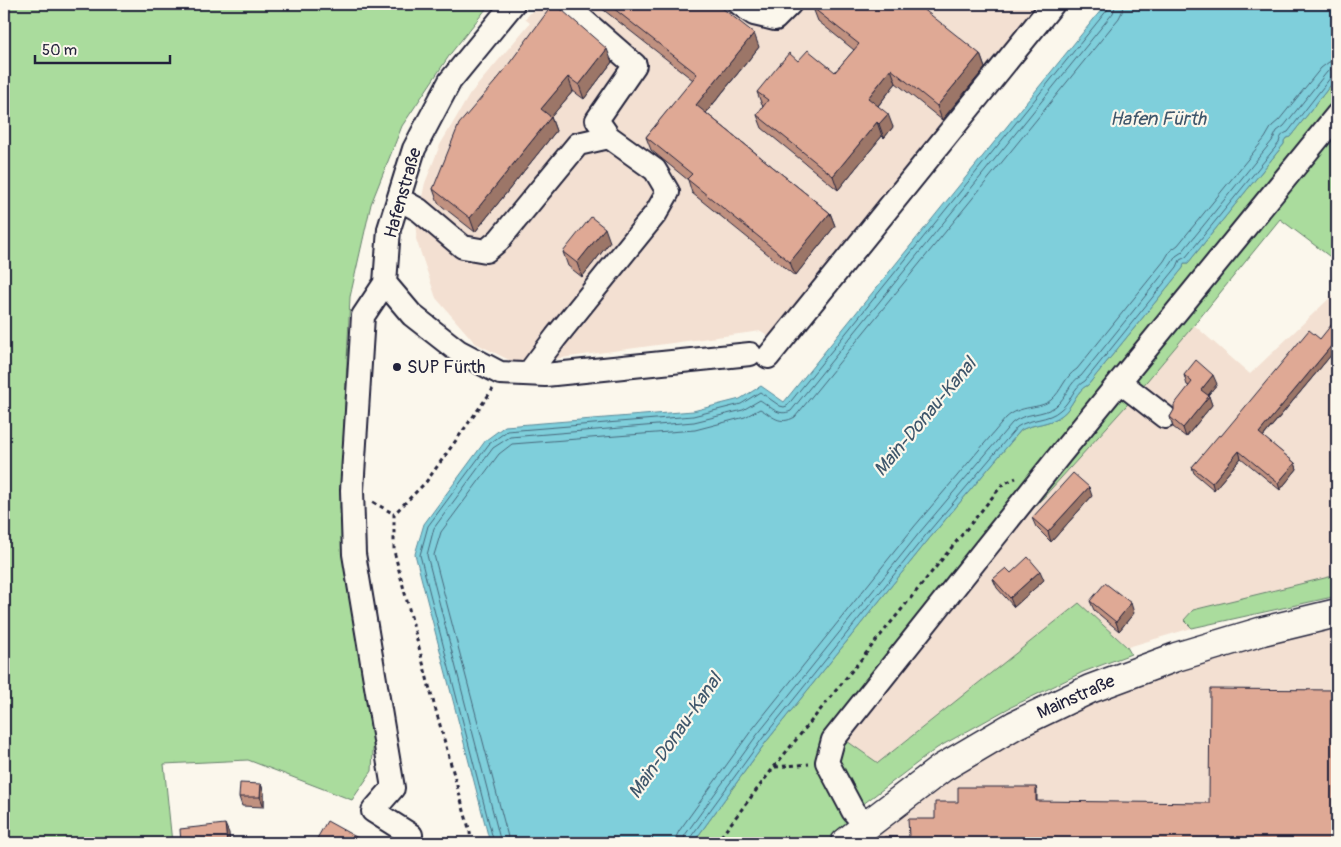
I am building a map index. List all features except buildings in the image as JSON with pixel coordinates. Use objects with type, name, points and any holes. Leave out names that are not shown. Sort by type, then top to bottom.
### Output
[{"type":"main road","name":"Mainstraße","points":[[846,843],[942,768],[1015,725],[1090,689],[1176,657],[1263,631],[1337,613]]},
{"type":"street","name":"Hafenstraße","points":[[385,283],[389,229],[414,149],[450,81],[512,4]]},
{"type":"street","points":[[528,374],[656,213],[668,192],[655,170],[609,137],[597,120],[636,66],[564,4]]},
{"type":"street","points":[[740,4],[754,14],[775,19],[790,4]]},
{"type":"street","points":[[410,835],[373,812],[393,788],[354,554],[352,490],[363,316],[385,283],[412,315],[458,351],[500,373],[545,375],[759,355],[1053,4]]},
{"type":"street","points":[[866,826],[853,812],[827,762],[833,740],[1337,115]]},
{"type":"street","points":[[399,199],[419,210],[463,247],[486,251],[499,240],[578,144],[609,137]]},
{"type":"street","points":[[1120,382],[1164,417]]},
{"type":"path","points":[[471,843],[470,832],[394,551],[394,514],[426,482],[497,384],[500,373]]},
{"type":"path","points":[[716,843],[774,767],[1003,484],[1019,476]]},
{"type":"path","points":[[774,767],[827,762]]},
{"type":"shaded area","points":[[538,4],[1046,4],[774,339],[761,331],[517,364],[475,343],[436,298],[416,239],[417,220],[425,183],[440,145],[470,94],[530,23],[525,19]]},
{"type":"shaded area","points":[[1337,291],[1337,575],[1193,610],[1184,620],[1192,628],[1128,647],[1079,604],[878,763],[844,739],[1014,530],[1126,406],[1194,325],[1250,374]]},
{"type":"shaded area","points":[[1337,613],[1337,843],[845,843],[1015,725]]},
{"type":"green space","points":[[4,4],[490,4],[451,53],[402,126],[371,204],[350,297],[340,508],[374,732],[372,771],[352,800],[248,760],[164,764],[172,843],[4,843]]},
{"type":"green space","points":[[1337,77],[1337,262],[1280,219],[1126,406],[1014,530],[844,739],[878,763],[1079,603],[1127,647],[1131,654],[1083,672],[1009,708],[937,748],[854,811],[845,843],[693,843],[766,742],[929,539],[1021,430],[1052,421],[1066,412],[1080,391],[1088,385],[1183,268],[1184,263],[1188,263],[1284,144],[1286,138],[1290,137]]},
{"type":"green space","points":[[1337,575],[1337,596],[1192,628],[1184,620],[1193,610]]},
{"type":"water","points":[[1106,4],[1337,4],[1337,77],[1290,137],[1286,138],[1284,144],[1188,263],[1184,263],[1183,268],[1088,385],[1080,391],[1066,412],[1052,421],[1021,430],[929,539],[766,742],[693,843],[490,843],[415,554],[424,524],[486,440],[505,426],[693,411],[740,399],[761,386],[784,402]]},
{"type":"place","name":"SUP Fürth","points":[[397,367]]},
{"type":"water label","name":"Hafen Fürth","points":[[1158,119]]},
{"type":"water label","name":"Main-Donau-Kanal","points":[[925,417]]},
{"type":"water label","name":"Main-Donau-Kanal","points":[[675,736]]}]
